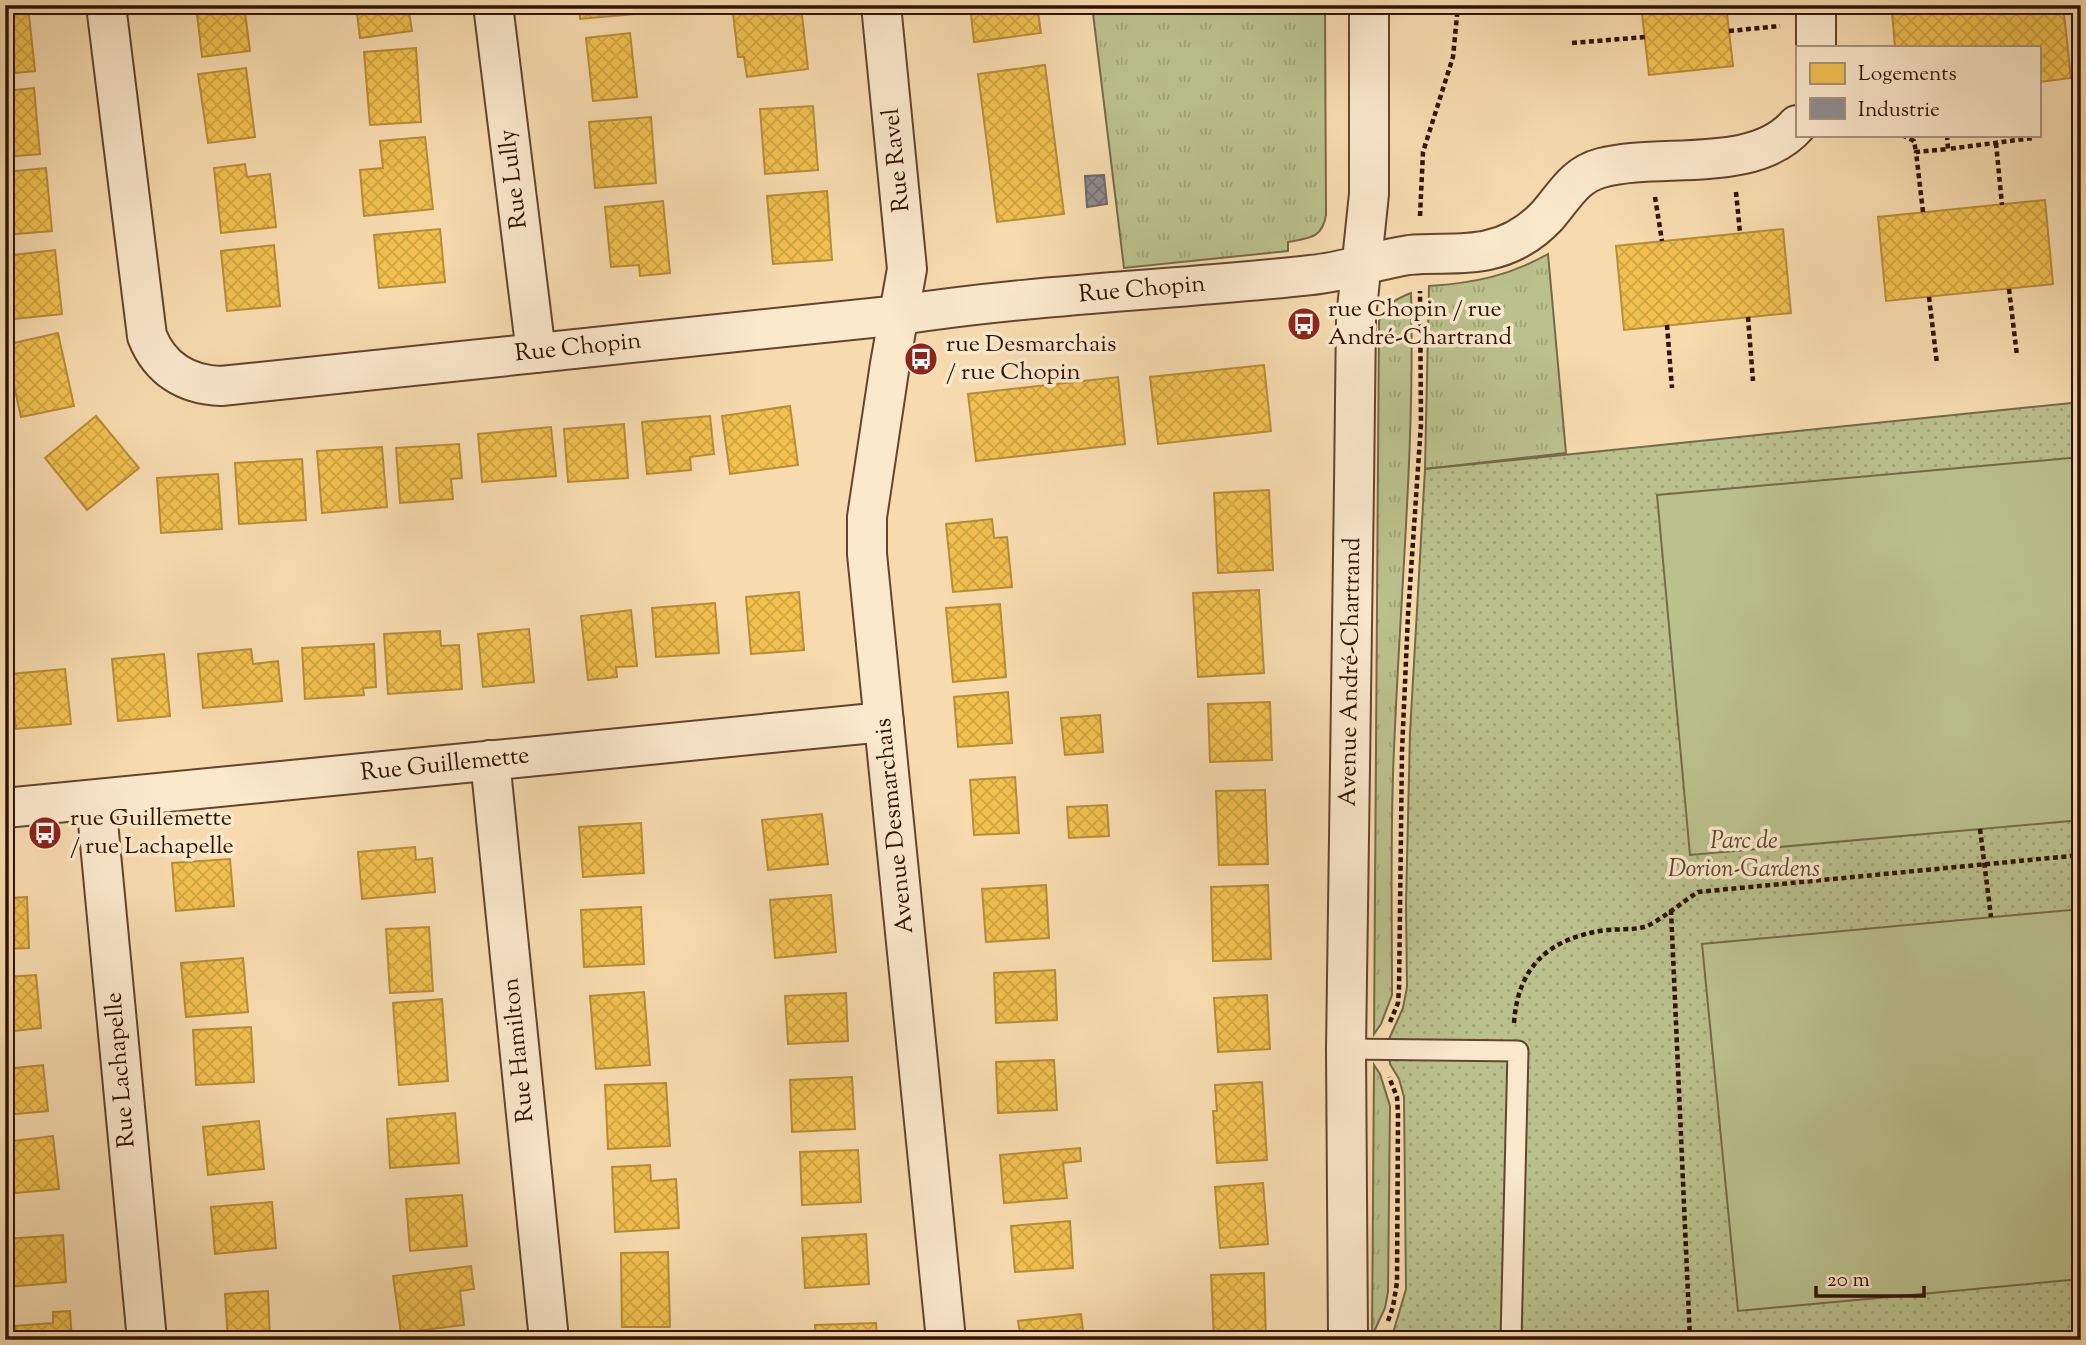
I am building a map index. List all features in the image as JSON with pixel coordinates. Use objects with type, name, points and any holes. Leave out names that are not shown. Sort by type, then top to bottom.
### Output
[{"type":"street","name":"Rue Chopin","points":[[106,5],[144,323],[152,349],[170,370],[194,382],[221,386],[900,315],[965,305],[1312,275],[1411,255],[1454,255],[1499,247],[1522,236],[1535,227],[1570,186],[1590,171],[1617,165],[1754,153],[1776,144],[1796,126]]},
{"type":"street","name":"Rue Lully","points":[[493,5],[536,352]]},
{"type":"street","name":"Rue Ravel","points":[[881,5],[907,269],[900,315]]},
{"type":"street","name":"Avenue André-Chartrand","points":[[1348,1340],[1346,1049],[1356,318],[1369,194],[1369,5]]},
{"type":"street","points":[[1800,15],[1816,46]]},
{"type":"street","name":"Avenue Desmarchais","points":[[900,315],[890,364],[866,534],[946,1340]]},
{"type":"street","name":"Rue Guillemette","points":[[5,808],[884,722]]},
{"type":"street","name":"Rue Hamilton","points":[[490,760],[549,1340]]},
{"type":"street","name":"Rue Lachapelle","points":[[96,801],[147,1340]]},
{"type":"lane","points":[[1346,1049],[1518,1051],[1511,1340]]},
{"type":"path","points":[[1420,215],[1423,152],[1454,57],[1458,5]]},
{"type":"path","points":[[1729,31],[1800,15]]},
{"type":"path","points":[[1572,43],[1645,37]]},
{"type":"path","points":[[1904,136],[1913,141],[1916,152],[1923,212]]},
{"type":"path","points":[[1947,136],[1948,149]]},
{"type":"path","points":[[1916,152],[2033,136]]},
{"type":"path","points":[[1996,143],[2002,205]]},
{"type":"path","points":[[1736,187],[1740,233]]},
{"type":"path","points":[[1655,195],[1662,241]]},
{"type":"path","points":[[1388,1027],[1398,1003],[1399,989],[1403,737],[1421,424],[1420,289]]},
{"type":"path","points":[[2009,289],[2017,356]]},
{"type":"path","points":[[1929,297],[1937,364]]},
{"type":"path","points":[[1748,317],[1753,381]]},
{"type":"path","points":[[1667,326],[1672,388]]},
{"type":"path","points":[[1980,829],[1991,917]]},
{"type":"path","points":[[1513,1026],[1520,986],[1530,968],[1543,954],[1563,942],[1583,935],[1646,926],[1698,892],[2081,855]]},
{"type":"path","points":[[1671,909],[1690,1340]]},
{"type":"path","points":[[1384,1331],[1393,1307],[1397,1282],[1397,1097],[1386,1072]]},
{"type":"green space","points":[[1092,5],[1325,5],[1326,215],[1318,233],[1288,242],[1288,251],[1124,268]]},
{"type":"green space","points":[[1548,254],[1566,453],[1425,469],[1429,286],[1491,277],[1534,262]]},
{"type":"green space","points":[[1411,293],[1409,464],[1393,780],[1392,995],[1381,1024],[1374,1034],[1379,321],[1392,303]]},
{"type":"green space","name":"Parc de Dorion-Gardens","points":[[2081,402],[2081,1340],[1391,1340],[1406,1289],[1404,1097],[1399,1079],[1390,1064],[1389,1039],[1403,1008],[1407,987],[1410,733],[1425,469]]},
{"type":"green space","points":[[2081,457],[2081,820],[1690,855],[1657,495]]},
{"type":"green space","points":[[2081,909],[2081,1279],[1738,1311],[1702,944]]},
{"type":"green space","points":[[1374,1065],[1380,1074],[1390,1106],[1388,1292],[1385,1308],[1372,1336]]},
{"type":"building: Logements","points":[[196,5],[244,5],[250,51],[202,57]]},
{"type":"building: Logements","points":[[356,5],[408,5],[412,31],[360,38]]},
{"type":"building: Logements","points":[[579,5],[633,5],[634,14],[580,19]]},
{"type":"building: Logements","points":[[970,5],[1037,5],[1041,33],[974,42]]},
{"type":"building: Logements","points":[[1641,5],[1726,5],[1733,66],[1649,75]]},
{"type":"building: Logements","points":[[1949,5],[2063,5],[2071,78],[2040,82],[2040,46],[1895,46],[1892,12]]},
{"type":"building: Logements","points":[[28,6],[35,71],[5,74],[5,9]]},
{"type":"building: Logements","points":[[801,6],[808,69],[747,77],[744,57],[738,57],[733,13]]},
{"type":"building: Logements","points":[[630,33],[637,97],[593,101],[586,38]]},
{"type":"building: Logements","points":[[416,48],[421,122],[370,125],[364,52]]},
{"type":"building: Logements","points":[[1045,65],[1064,214],[997,222],[978,74]]},
{"type":"building: Logements","points":[[246,68],[255,137],[208,143],[198,74]]},
{"type":"building: Logements","points":[[34,88],[40,154],[5,157],[5,91]]},
{"type":"building: Logements","points":[[813,106],[818,170],[765,174],[760,109]]},
{"type":"building: Logements","points":[[651,117],[656,183],[595,188],[589,122]]},
{"type":"building: Logements","points":[[425,137],[433,209],[364,216],[360,170],[383,168],[380,141]]},
{"type":"building: Logements","points":[[245,164],[247,177],[270,174],[276,227],[221,233],[214,168]]},
{"type":"building: Logements","points":[[46,168],[52,231],[5,235],[5,172]]},
{"type":"building: Logements","points":[[827,191],[832,260],[773,264],[767,196]]},
{"type":"building: Logements","points":[[2045,200],[2053,284],[1886,301],[1878,217]]},
{"type":"building: Logements","points":[[663,201],[670,273],[640,276],[639,265],[611,267],[605,207]]},
{"type":"building: Logements","points":[[440,229],[445,282],[379,288],[374,235]]},
{"type":"building: Logements","points":[[1783,229],[1791,313],[1624,330],[1616,246]]},
{"type":"building: Logements","points":[[274,245],[280,306],[227,311],[221,251]]},
{"type":"building: Logements","points":[[55,250],[62,314],[5,320],[5,256]]},
{"type":"building: Logements","points":[[58,333],[74,406],[21,417],[5,345]]},
{"type":"building: Logements","points":[[1264,365],[1271,431],[1158,444],[1150,377]]},
{"type":"building: Logements","points":[[1118,377],[1125,444],[976,461],[968,394]]},
{"type":"building: Logements","points":[[790,406],[798,465],[730,474],[722,416]]},
{"type":"building: Logements","points":[[96,416],[139,468],[87,510],[45,458]]},
{"type":"building: Logements","points":[[710,416],[714,454],[690,457],[691,470],[647,474],[642,422]]},
{"type":"building: Logements","points":[[624,424],[628,478],[568,482],[564,429]]},
{"type":"building: Logements","points":[[551,427],[556,476],[482,482],[478,434]]},
{"type":"building: Logements","points":[[459,444],[462,478],[451,479],[453,499],[400,503],[396,448]]},
{"type":"building: Logements","points":[[382,447],[387,507],[322,513],[317,451]]},
{"type":"building: Logements","points":[[302,459],[306,520],[239,524],[235,463]]},
{"type":"building: Logements","points":[[218,474],[222,529],[161,533],[157,478]]},
{"type":"building: Logements","points":[[1269,490],[1273,570],[1218,573],[1214,493]]},
{"type":"building: Logements","points":[[992,519],[994,538],[1007,537],[1012,587],[953,592],[946,524]]},
{"type":"building: Logements","points":[[1259,590],[1264,673],[1198,677],[1193,593]]},
{"type":"building: Logements","points":[[799,592],[804,650],[751,654],[746,597]]},
{"type":"building: Logements","points":[[715,603],[719,653],[656,657],[652,608]]},
{"type":"building: Logements","points":[[1000,604],[1006,677],[953,682],[946,608]]},
{"type":"building: Logements","points":[[631,610],[637,666],[616,667],[617,677],[588,680],[581,616]]},
{"type":"building: Logements","points":[[529,629],[534,682],[483,687],[478,634]]},
{"type":"building: Logements","points":[[440,631],[441,646],[459,645],[462,689],[388,694],[384,634]]},
{"type":"building: Logements","points":[[374,644],[376,687],[363,688],[364,695],[305,699],[302,648]]},
{"type":"building: Logements","points":[[251,649],[253,664],[278,661],[282,701],[203,708],[198,654]]},
{"type":"building: Logements","points":[[164,654],[170,716],[118,721],[112,659]]},
{"type":"building: Logements","points":[[65,669],[71,724],[16,729],[10,674]]},
{"type":"building: Logements","points":[[1008,692],[1012,743],[958,747],[954,697]]},
{"type":"building: Logements","points":[[1270,702],[1272,760],[1210,762],[1208,704]]},
{"type":"building: Logements","points":[[1100,715],[1103,752],[1065,755],[1061,718]]},
{"type":"building: Logements","points":[[1015,777],[1019,833],[974,835],[970,780]]},
{"type":"building: Logements","points":[[1265,790],[1268,864],[1219,865],[1216,791]]},
{"type":"building: Logements","points":[[1107,805],[1109,836],[1069,838],[1067,807]]},
{"type":"building: Logements","points":[[822,814],[828,864],[768,870],[762,820]]},
{"type":"building: Logements","points":[[641,823],[644,873],[583,877],[579,827]]},
{"type":"building: Logements","points":[[415,847],[416,860],[432,858],[435,892],[362,899],[358,852]]},
{"type":"building: Logements","points":[[230,859],[234,906],[176,911],[172,863]]},
{"type":"building: Logements","points":[[1046,885],[1049,938],[986,942],[982,889]]},
{"type":"building: Logements","points":[[1268,885],[1271,959],[1213,961],[1211,887]]},
{"type":"building: Logements","points":[[831,895],[836,952],[775,958],[770,900]]},
{"type":"building: Logements","points":[[27,897],[29,948],[5,949],[5,898]]},
{"type":"building: Logements","points":[[641,907],[644,964],[584,967],[581,910]]},
{"type":"building: Logements","points":[[429,927],[433,991],[390,993],[386,929]]},
{"type":"building: Logements","points":[[243,958],[248,1012],[186,1017],[181,963]]},
{"type":"building: Logements","points":[[1055,970],[1057,1020],[996,1023],[994,973]]},
{"type":"building: Logements","points":[[36,975],[41,1028],[5,1032],[5,977]]},
{"type":"building: Logements","points":[[644,992],[650,1065],[596,1069],[590,996]]},
{"type":"building: Logements","points":[[846,993],[848,1041],[788,1044],[785,996]]},
{"type":"building: Logements","points":[[1267,995],[1270,1049],[1218,1052],[1214,998]]},
{"type":"building: Logements","points":[[442,999],[448,1081],[399,1085],[393,1003]]},
{"type":"building: Logements","points":[[251,1027],[254,1082],[196,1085],[193,1030]]},
{"type":"building: Logements","points":[[1054,1060],[1057,1110],[998,1113],[996,1062]]},
{"type":"building: Logements","points":[[43,1065],[48,1111],[5,1115],[5,1069]]},
{"type":"building: Logements","points":[[852,1077],[855,1129],[792,1132],[790,1080]]},
{"type":"building: Logements","points":[[1262,1082],[1267,1160],[1217,1163],[1213,1111],[1217,1111],[1215,1085]]},
{"type":"building: Logements","points":[[666,1083],[670,1146],[608,1149],[605,1085]]},
{"type":"building: Logements","points":[[455,1113],[459,1163],[390,1168],[387,1119]]},
{"type":"building: Logements","points":[[259,1121],[264,1169],[208,1175],[203,1127]]},
{"type":"building: Logements","points":[[53,1136],[59,1189],[5,1194],[5,1142]]},
{"type":"building: Logements","points":[[1080,1148],[1081,1161],[1063,1163],[1067,1198],[1004,1203],[1000,1155]]},
{"type":"building: Logements","points":[[858,1150],[861,1202],[802,1205],[800,1152]]},
{"type":"building: Logements","points":[[650,1165],[651,1181],[676,1179],[679,1228],[615,1232],[612,1167]]},
{"type":"building: Logements","points":[[1263,1183],[1268,1244],[1220,1248],[1215,1187]]},
{"type":"building: Logements","points":[[462,1195],[467,1246],[410,1251],[406,1199]]},
{"type":"building: Logements","points":[[272,1202],[276,1248],[215,1254],[211,1207]]},
{"type":"building: Logements","points":[[1070,1221],[1073,1268],[1015,1272],[1011,1226]]},
{"type":"building: Logements","points":[[866,1234],[869,1284],[805,1288],[802,1238]]},
{"type":"building: Logements","points":[[63,1235],[66,1282],[7,1287],[5,1239]]},
{"type":"building: Logements","points":[[668,1252],[670,1327],[622,1327],[621,1253]]},
{"type":"building: Logements","points":[[471,1266],[474,1289],[460,1291],[464,1325],[401,1333],[393,1276]]},
{"type":"building: Logements","points":[[1264,1273],[1266,1340],[1214,1340],[1211,1275]]},
{"type":"building: Logements","points":[[268,1291],[270,1339],[228,1340],[225,1294]]},
{"type":"building: Logements","points":[[70,1311],[72,1340],[16,1340],[15,1326],[53,1323],[53,1312]]},
{"type":"building: Logements","points":[[1081,1314],[1084,1340],[1021,1340],[1018,1321]]},
{"type":"building: Logements","points":[[876,1323],[877,1340],[816,1340],[815,1325]]},
{"type":"building: Logements","points":[[682,1337],[682,1340],[631,1340],[631,1338]]},
{"type":"building: Industrie","points":[[1104,175],[1107,204],[1087,207],[1085,176]]},
{"type":"place","name":"rue Chopin / rue André-Chartrand","points":[[1304,324]]},
{"type":"place","name":"rue Desmarchais / rue Chopin","points":[[921,359]]},
{"type":"place","name":"rue Guillemette / rue Lachapelle","points":[[45,833]]}]
